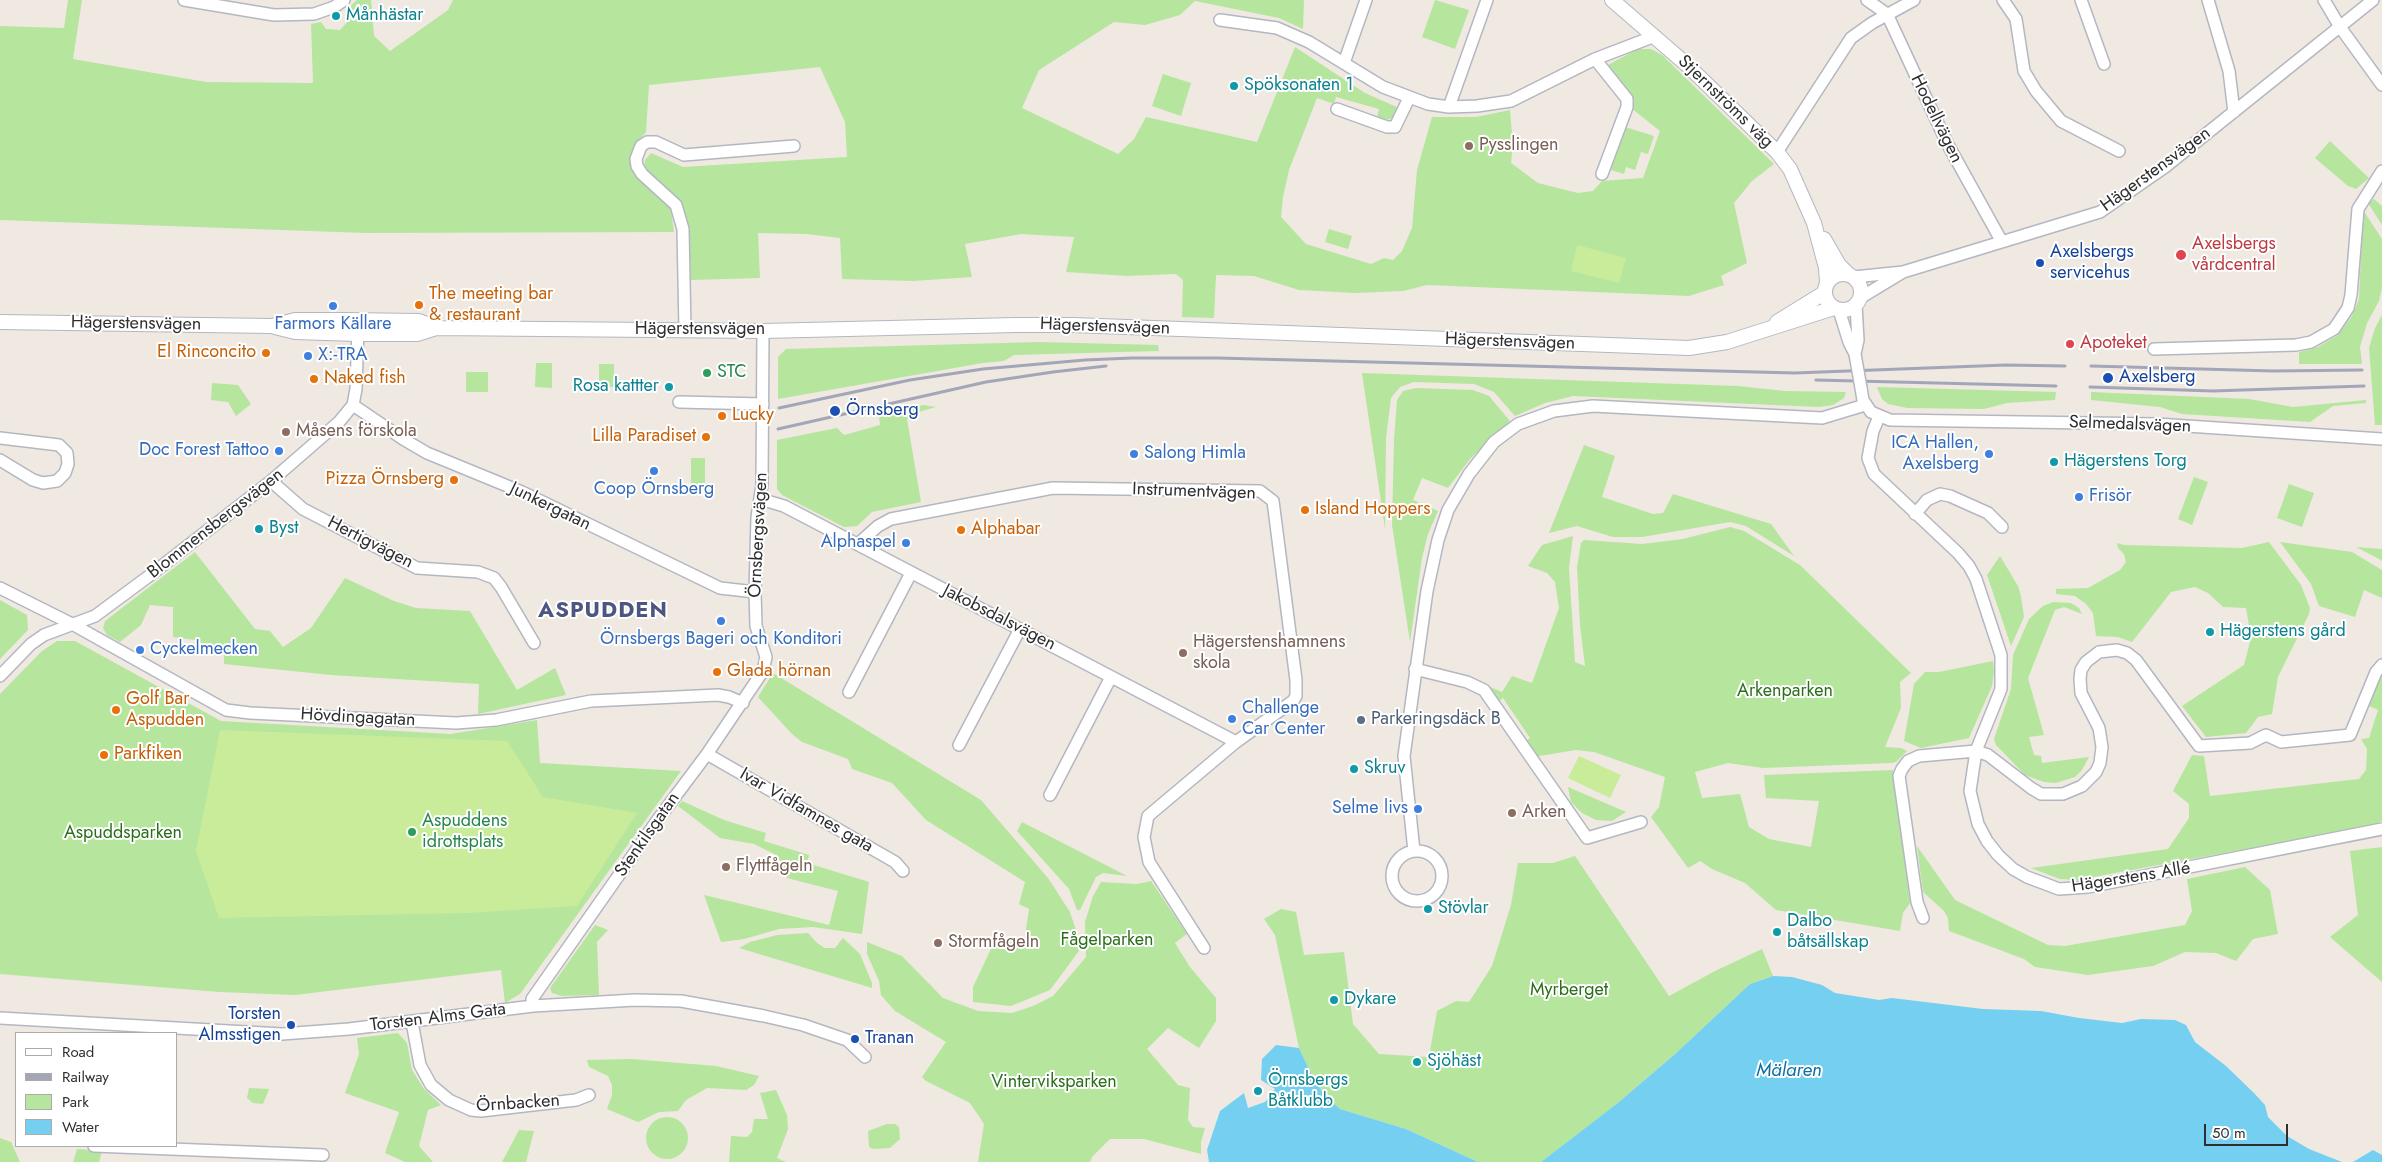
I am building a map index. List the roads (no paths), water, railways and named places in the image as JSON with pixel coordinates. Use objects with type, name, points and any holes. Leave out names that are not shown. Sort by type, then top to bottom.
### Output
[{"type":"street","points":[[184,0],[274,15],[314,14],[334,7],[344,0]]},
{"type":"street","points":[[1344,63],[1366,0]]},
{"type":"street","points":[[1449,107],[1487,0]]},
{"type":"street","name":"Stjernströms väg","points":[[1612,0],[1655,36],[1776,152],[1798,182],[1814,223],[1824,259],[1826,288]]},
{"type":"street","name":"Hodellvägen","points":[[1868,0],[1887,14],[1946,143],[2002,242]]},
{"type":"street","points":[[1776,152],[1851,38],[1887,14],[1914,0]]},
{"type":"street","points":[[2003,0],[2016,18],[2024,71],[2036,91],[2061,121],[2118,151]]},
{"type":"street","points":[[2081,0],[2104,64]]},
{"type":"street","points":[[2208,0],[2229,71],[2234,112]]},
{"type":"street","points":[[2324,0],[2340,27],[2382,85]]},
{"type":"street","name":"Hägerstensvägen","points":[[1851,276],[1903,272],[2100,212],[2158,172],[2373,0]]},
{"type":"street","points":[[1220,20],[1277,28],[1309,42],[1383,87],[1409,98],[1449,107],[1477,106],[1511,101],[1595,59],[1655,36]]},
{"type":"street","points":[[1595,59],[1627,98],[1627,107],[1602,174]]},
{"type":"street","points":[[1338,109],[1387,127],[1395,127],[1409,98]]},
{"type":"street","points":[[685,331],[683,229],[676,205],[642,174],[637,166],[636,158],[641,146],[647,142],[656,142],[684,155],[794,146]]},
{"type":"street","points":[[2154,349],[2296,345],[2310,342],[2334,329],[2348,308],[2351,295],[2358,210],[2382,171]]},
{"type":"street","name":"Stjernströms väg","points":[[1814,223],[1839,265],[1851,276]]},
{"type":"street","name":"Hägerstensvägen","points":[[1858,301],[1903,272]]},
{"type":"street","points":[[1855,354],[1858,340],[1858,301],[1861,288],[1851,276],[1835,275],[1826,288],[1827,301],[1837,309],[1855,354],[1865,406],[1879,417]]},
{"type":"street","name":"Hägerstensvägen","points":[[1771,327],[1826,288]]},
{"type":"street","points":[[1837,309],[1848,310],[1858,301]]},
{"type":"street","name":"Hägerstensvägen","points":[[0,322],[271,326],[295,332],[358,327],[417,334],[436,328],[763,331],[1016,325],[1671,348],[1702,347],[1723,343],[1771,327],[1837,309]]},
{"type":"street","points":[[353,405],[356,389],[358,327]]},
{"type":"street","name":"Örnsbergsvägen","points":[[763,331],[763,404],[755,592],[756,626],[766,657],[765,664]]},
{"type":"street","points":[[679,402],[763,404]]},
{"type":"street","name":"Blommensbergsvägen","points":[[0,676],[32,644],[44,636],[102,611],[271,481],[339,422],[353,405]]},
{"type":"street","name":"Junkergatan","points":[[353,405],[403,440],[428,453],[522,492],[720,588],[755,592]]},
{"type":"street","points":[[1414,851],[1404,768],[1415,670],[1438,540],[1448,510],[1469,474],[1494,442],[1518,424],[1554,411],[1593,406],[1822,418],[1865,406]]},
{"type":"street","name":"Selmedalsvägen","points":[[1879,417],[1890,420],[2157,424],[2382,439]]},
{"type":"street","name":"Hägerstens Allé","points":[[1879,417],[1873,431],[1868,458],[1874,474],[1958,553],[1971,570],[1976,579],[2001,655],[2001,689],[1976,751],[1970,791],[1978,824],[1987,841],[2013,869],[2027,877],[2059,888],[2088,887],[2382,829]]},
{"type":"street","points":[[0,438],[58,445],[67,453],[68,464],[65,473],[57,481],[44,483],[33,480],[0,460]]},
{"type":"street","name":"Hertigvägen","points":[[271,481],[303,509],[417,568],[478,572],[494,578],[502,587],[534,643]]},
{"type":"street","name":"Instrumentvägen","points":[[858,544],[878,526],[891,519],[1053,488],[1260,491],[1273,501],[1296,680],[1296,696],[1292,701],[1236,742],[1148,816],[1144,837],[1149,862],[1204,948]]},
{"type":"street","points":[[1915,514],[1927,500],[1940,494],[1950,496],[1988,513],[2002,527]]},
{"type":"street","name":"Jakobsdalsvägen","points":[[760,499],[784,506],[1236,742]]},
{"type":"street","points":[[850,692],[910,573]]},
{"type":"street","name":"Hövdingagatan","points":[[0,588],[72,624],[226,710],[250,713],[456,723],[496,720],[591,701],[718,696],[729,697],[742,703]]},
{"type":"street","points":[[959,745],[1020,629]]},
{"type":"street","points":[[1923,918],[1916,893],[1899,776],[1902,769],[1908,762],[1918,756],[1976,751],[1988,755],[2041,794],[2063,794],[2082,786],[2096,772],[2100,763],[2102,746],[2099,728],[2081,693],[2081,670],[2098,652],[2108,650],[2127,653],[2136,660],[2199,746],[2250,743],[2266,735],[2281,742],[2350,735],[2376,672],[2382,665]]},
{"type":"street","name":"Stenkilsgatan","points":[[533,1006],[532,999],[659,818],[707,754],[742,703],[765,664]]},
{"type":"street","points":[[1415,670],[1468,682],[1484,690],[1586,838],[1641,822]]},
{"type":"street","points":[[1050,795],[1111,677]]},
{"type":"street","name":"Ivar Vidfamnes gata","points":[[707,754],[895,862],[903,871]]},
{"type":"street","points":[[1414,851],[1428,853],[1434,857],[1441,869],[1440,886],[1436,893],[1421,901],[1405,898],[1394,886],[1392,879],[1395,864],[1400,858],[1414,851]]},
{"type":"street","name":"Torsten Alms Gata","points":[[0,1018],[282,1034],[412,1022],[533,1006],[635,1000],[681,1001],[803,1025],[847,1040],[866,1057]]},
{"type":"street","points":[[46,1021],[46,1032]]},
{"type":"street","name":"Örnbacken","points":[[412,1022],[420,1065],[431,1084],[449,1100],[471,1110],[481,1111],[576,1100],[589,1094]]},
{"type":"street","points":[[119,1147],[323,1155]]},
{"type":"water","name":"Mälaren","points":[[1773,976],[1792,977],[1822,985],[1835,993],[1879,1000],[1892,998],[1983,1009],[2041,1011],[2122,1023],[2141,1019],[2175,1020],[2186,1025],[2195,1042],[2226,1066],[2254,1093],[2265,1105],[2268,1117],[2287,1136],[2309,1149],[2342,1162],[1541,1162],[1619,1102],[1674,1055],[1750,984]]},
{"type":"water","points":[[1276,1045],[1299,1048],[1314,1080],[1326,1097],[1340,1109],[1406,1129],[1478,1162],[1209,1162],[1207,1150],[1220,1111],[1244,1093],[1248,1108],[1265,1102],[1275,1089],[1261,1080],[1262,1059]]},
{"type":"water","points":[[2373,1150],[2382,1155],[2382,1162],[2353,1162]]},
{"type":"railway","points":[[779,408],[910,380],[983,369],[1132,358],[1217,358],[1795,373],[2006,365],[2065,366]]},
{"type":"railway","points":[[778,429],[986,382],[1106,366]]},
{"type":"railway","points":[[2091,366],[2274,371],[2362,370]]},
{"type":"railway","points":[[1816,380],[2056,386]]},
{"type":"railway","points":[[2090,387],[2213,391],[2364,386]]},
{"type":"place","name":"Månhästar","points":[[336,16]]},
{"type":"place","name":"Spöksonaten 1","points":[[1234,86]]},
{"type":"place","name":"Pysslingen","points":[[1469,146]]},
{"type":"place","name":"Axelsbergs vårdcentral","points":[[2181,255]]},
{"type":"place","name":"Axelsbergs servicehus","points":[[2040,263]]},
{"type":"place","name":"The meeting bar & restaurant","points":[[419,305]]},
{"type":"place","name":"Farmors Källare","points":[[333,306]]},
{"type":"place","name":"Apoteket","points":[[2070,344]]},
{"type":"place","name":"El Rinconcito","points":[[266,353]]},
{"type":"place","name":"X:-TRA","points":[[308,356]]},
{"type":"place","name":"STC","points":[[707,373]]},
{"type":"place","name":"Axelsberg","points":[[2108,378]]},
{"type":"place","name":"Naked fish","points":[[314,379]]},
{"type":"place","name":"Rosa kattter","points":[[669,387]]},
{"type":"place","name":"Örnsberg","points":[[835,411]]},
{"type":"place","name":"Lucky","points":[[722,416]]},
{"type":"place","name":"Måsens förskola","points":[[286,432]]},
{"type":"place","name":"Lilla Paradiset","points":[[706,437]]},
{"type":"place","name":"Doc Forest Tattoo","points":[[279,451]]},
{"type":"place","name":"Salong Himla","points":[[1134,454]]},
{"type":"place","name":"ICA Hallen, Axelsberg","points":[[1989,454]]},
{"type":"place","name":"Hägerstens Torg","points":[[2054,462]]},
{"type":"place","name":"Coop Örnsberg","points":[[654,471]]},
{"type":"place","name":"Pizza Örnsberg","points":[[454,480]]},
{"type":"place","name":"Frisör","points":[[2079,497]]},
{"type":"place","name":"Island Hoppers","points":[[1305,510]]},
{"type":"place","name":"Byst","points":[[259,529]]},
{"type":"place","name":"Alphabar","points":[[961,530]]},
{"type":"place","name":"Alphaspel","points":[[906,543]]},
{"type":"place","name":"Örnsbergs Bageri och Konditori","points":[[721,621]]},
{"type":"place","name":"Hägerstens gård","points":[[2210,632]]},
{"type":"place","name":"Cyckelmecken","points":[[140,650]]},
{"type":"place","name":"Hägerstenshamnens skola","points":[[1183,653]]},
{"type":"place","name":"Glada hörnan","points":[[717,672]]},
{"type":"place","name":"Golf Bar Aspudden","points":[[116,710]]},
{"type":"place","name":"Challenge Car Center","points":[[1232,719]]},
{"type":"place","name":"Parkeringsdäck B","points":[[1361,720]]},
{"type":"place","name":"Parkfiken","points":[[104,755]]},
{"type":"place","name":"Skruv","points":[[1354,769]]},
{"type":"place","name":"Selme livs","points":[[1418,809]]},
{"type":"place","name":"Arken","points":[[1512,813]]},
{"type":"place","name":"Aspuddens idrottsplats","points":[[412,832]]},
{"type":"place","name":"Flyttfågeln","points":[[726,867]]},
{"type":"place","name":"Stövlar","points":[[1428,909]]},
{"type":"place","name":"Dalbo båtsällskap","points":[[1777,932]]},
{"type":"place","name":"Stormfågeln","points":[[938,943]]},
{"type":"place","name":"Dykare","points":[[1334,1000]]},
{"type":"place","name":"Torsten Almsstigen","points":[[291,1025]]},
{"type":"place","name":"Tranan","points":[[855,1039]]},
{"type":"place","name":"Sjöhäst","points":[[1417,1062]]},
{"type":"place","name":"Örnsbergs Båtklubb","points":[[1258,1091]]},
{"type":"district","name":"ASPUDDEN","points":[[603,612]]},
{"type":"park label","name":"Arkenparken","points":[[1785,692]]},
{"type":"park label","name":"Aspuddsparken","points":[[123,834]]},
{"type":"park label","name":"Fågelparken","points":[[1107,941]]},
{"type":"park label","name":"Myrberget","points":[[1569,991]]},
{"type":"park label","name":"Vinterviksparken","points":[[1054,1083]]}]
